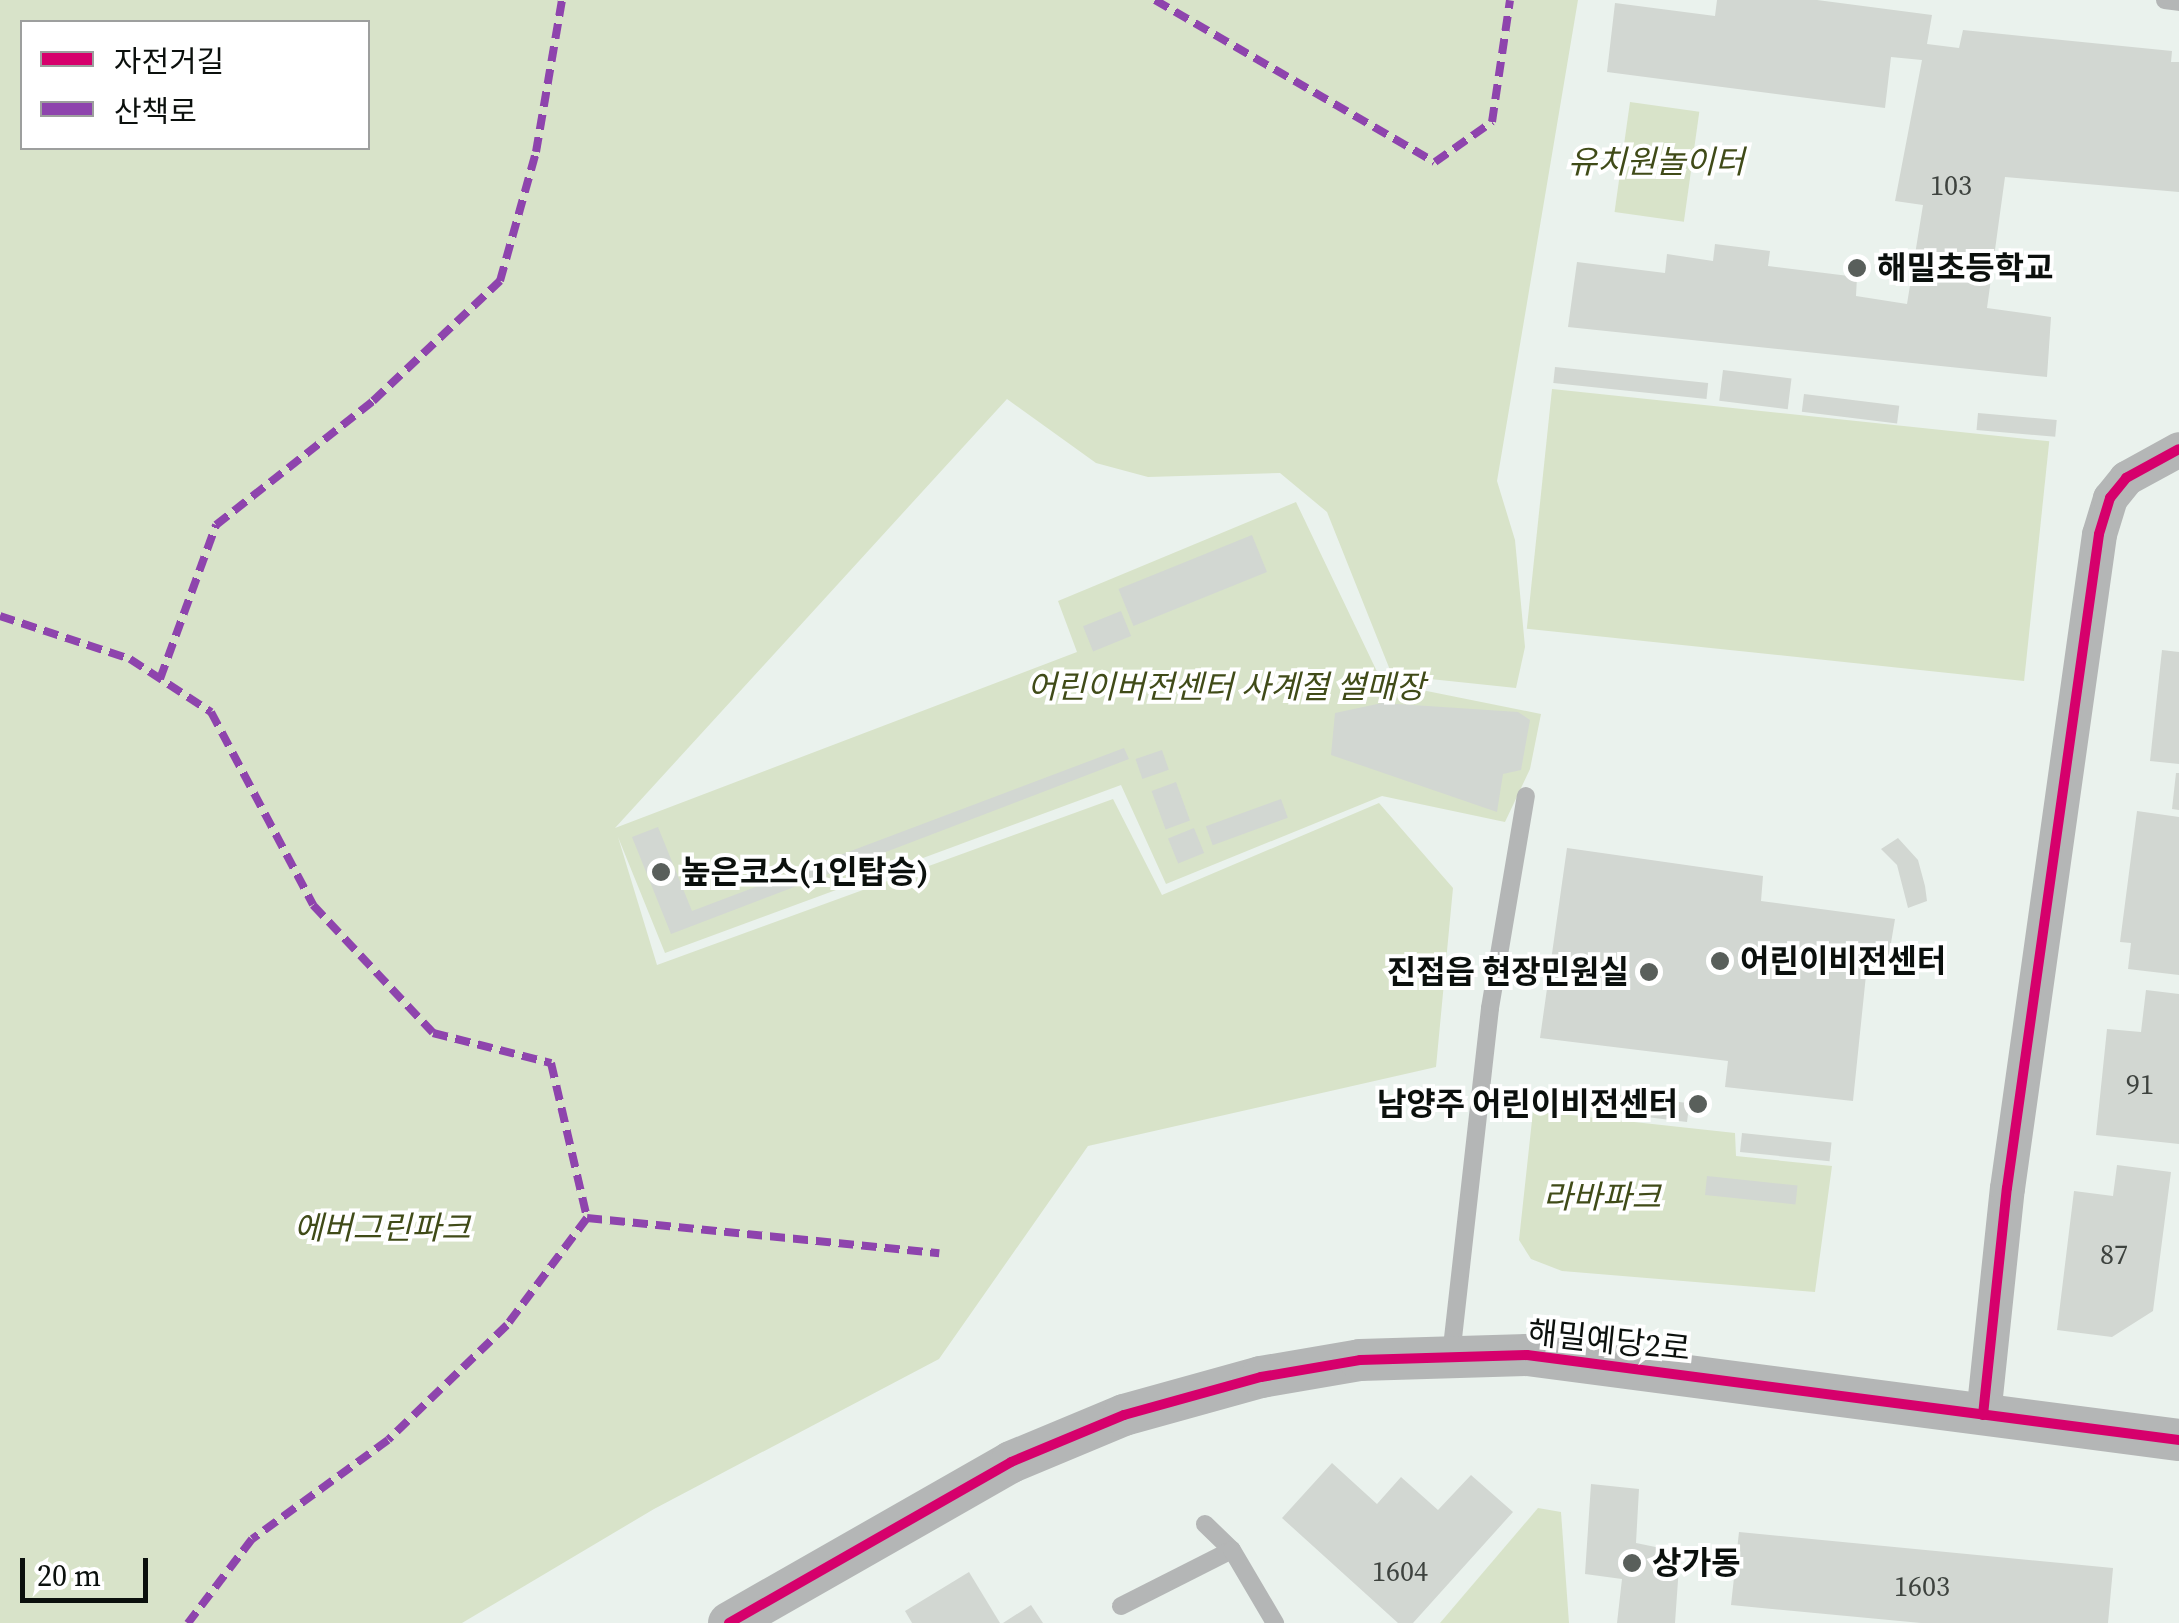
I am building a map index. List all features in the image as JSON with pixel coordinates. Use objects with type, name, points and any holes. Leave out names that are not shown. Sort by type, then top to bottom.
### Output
[{"type":"street","points":[[1984,1414],[2007,1188],[2099,534],[2110,498],[2126,478],[2179,449]]},
{"type":"street","name":"해밀예당2로","points":[[729,1623],[1011,1462],[1124,1415],[1260,1377],[1360,1360],[1451,1356],[1617,1364],[2179,1440]]},
{"type":"lane","points":[[2165,0],[2179,2]]},
{"type":"lane","points":[[1451,1356],[1490,1008],[1526,796]]},
{"type":"lane","points":[[1205,1524],[1232,1550],[1275,1623]]},
{"type":"lane","points":[[1121,1606],[1232,1550]]},
{"type":"green space","name":"에버그린파크","points":[[0,0],[1578,0],[1497,481],[1515,540],[1525,647],[1516,688],[1392,675],[1327,512],[1280,473],[1148,477],[1096,463],[1007,399],[615,828],[1077,652],[1058,601],[1296,502],[1382,682],[1541,714],[1530,769],[1505,822],[1382,796],[1166,884],[1121,785],[665,953],[618,837],[657,965],[1113,799],[1162,895],[1379,803],[1453,888],[1436,1067],[1088,1146],[939,1359],[654,1509],[462,1623],[0,1623]]},
{"type":"green space","name":"유치원놀이터","points":[[1630,102],[1699,112],[1684,222],[1615,212]]},
{"type":"green space","points":[[1552,389],[2049,441],[2024,681],[1527,629]]},
{"type":"green space","name":"라바파크","points":[[1533,1111],[1735,1133],[1736,1156],[1832,1166],[1815,1292],[1562,1271],[1531,1259],[1519,1240]]},
{"type":"green space","points":[[1538,1508],[1561,1512],[1569,1623],[1440,1623]]},
{"type":"building","name":"해밀초등학교","points":[[1717,0],[1817,0],[1932,15],[1927,44],[1959,48],[1963,30],[2172,51],[2171,62],[2179,62],[2179,192],[2005,177],[1987,308],[2051,317],[2047,377],[1568,327],[1577,262],[1665,273],[1667,254],[1713,261],[1715,244],[1770,251],[1768,266],[1857,277],[1856,296],[1907,304],[1923,205],[1895,201],[1922,60],[1891,57],[1885,108],[1607,72],[1615,3],[1715,16]]},
{"type":"building","points":[[1555,367],[1708,383],[1706,399],[1553,383]]},
{"type":"building","points":[[1723,370],[1791,378],[1788,409],[1719,401]]},
{"type":"building","points":[[1804,394],[1899,406],[1897,424],[1802,412]]},
{"type":"building","points":[[1978,413],[2057,420],[2055,437],[1977,430]]},
{"type":"building","points":[[1252,535],[1267,572],[1133,626],[1118,589]]},
{"type":"building","points":[[1121,611],[1131,636],[1093,651],[1083,626]]},
{"type":"building","points":[[2162,650],[2179,652],[2179,764],[2150,761]]},
{"type":"building","points":[[1382,703],[1518,712],[1530,720],[1521,770],[1503,774],[1497,812],[1331,755],[1335,713]]},
{"type":"building","points":[[1124,748],[1129,759],[671,934],[632,837],[658,827],[692,911]]},
{"type":"building","points":[[1162,750],[1169,770],[1142,779],[1136,759]]},
{"type":"building","points":[[2179,773],[2179,810],[2172,809]]},
{"type":"building","points":[[1176,782],[1190,821],[1166,829],[1152,791]]},
{"type":"building","points":[[1281,799],[1288,818],[1213,845],[1206,826]]},
{"type":"building","points":[[2137,811],[2179,817],[2179,975],[2128,969],[2131,943],[2120,942]]},
{"type":"building","points":[[1194,828],[1204,853],[1178,864],[1168,838]]},
{"type":"building","points":[[1898,838],[1918,860],[1925,886],[1927,901],[1908,908],[1897,865],[1881,849]]},
{"type":"building","name":"어린이비전센터","points":[[1567,848],[1763,876],[1761,901],[1895,919],[1885,979],[1866,975],[1853,1101],[1725,1087],[1728,1061],[1540,1038]]},
{"type":"building","points":[[2146,990],[2179,994],[2179,1144],[2096,1135],[2107,1029],[2141,1032]]},
{"type":"building","points":[[1598,1092],[1689,1103],[1687,1122],[1596,1111]]},
{"type":"building","points":[[1742,1133],[1832,1142],[1830,1161],[1740,1152]]},
{"type":"building","points":[[2117,1165],[2171,1172],[2153,1311],[2112,1337],[2057,1330],[2074,1191],[2113,1196]]},
{"type":"building","points":[[1707,1176],[1798,1186],[1796,1204],[1705,1195]]},
{"type":"building","points":[[1332,1463],[1377,1504],[1401,1477],[1438,1510],[1471,1475],[1513,1512],[1413,1623],[1398,1623],[1282,1518]]},
{"type":"building","name":"상가동","points":[[1591,1484],[1639,1489],[1636,1543],[1680,1552],[1675,1623],[1617,1623],[1622,1579],[1585,1574]]},
{"type":"building","points":[[1739,1532],[2113,1568],[2108,1623],[1921,1623],[1731,1605]]},
{"type":"building","points":[[969,1572],[1000,1623],[912,1623],[905,1611]]},
{"type":"building","points":[[1031,1605],[1043,1623],[1003,1623]]},
{"type":"marked path","points":[[160,679],[216,525],[373,401],[500,281],[536,152],[562,0]]},
{"type":"marked path","points":[[1155,0],[1435,162],[1492,122],[1510,0]]},
{"type":"marked path","points":[[0,616],[130,659],[211,712],[313,905],[433,1033],[551,1063],[587,1218],[507,1325],[388,1440],[252,1539],[188,1623]]},
{"type":"marked path","points":[[587,1218],[939,1253]]},
{"type":"cycle path","points":[[1983,1415],[2007,1188],[2099,534],[2110,498],[2126,478],[2179,449]]},
{"type":"cycle path","points":[[729,1623],[1011,1462],[1124,1415],[1261,1377],[1360,1360],[1527,1355],[2179,1440]]},
{"type":"place","name":"해밀초등학교","points":[[1857,268]]},
{"type":"place","name":"높은코스(1인탑승)","points":[[661,872]]},
{"type":"place","name":"어린이비전센터","points":[[1720,961]]},
{"type":"place","name":"진접읍 현장민원실","points":[[1649,972]]},
{"type":"place","name":"남양주 어린이비전센터","points":[[1698,1104]]},
{"type":"place","name":"상가동","points":[[1632,1563]]},
{"type":"park label","name":"어린이버전센터 사계절 썰매장","points":[[1226,687]]}]
